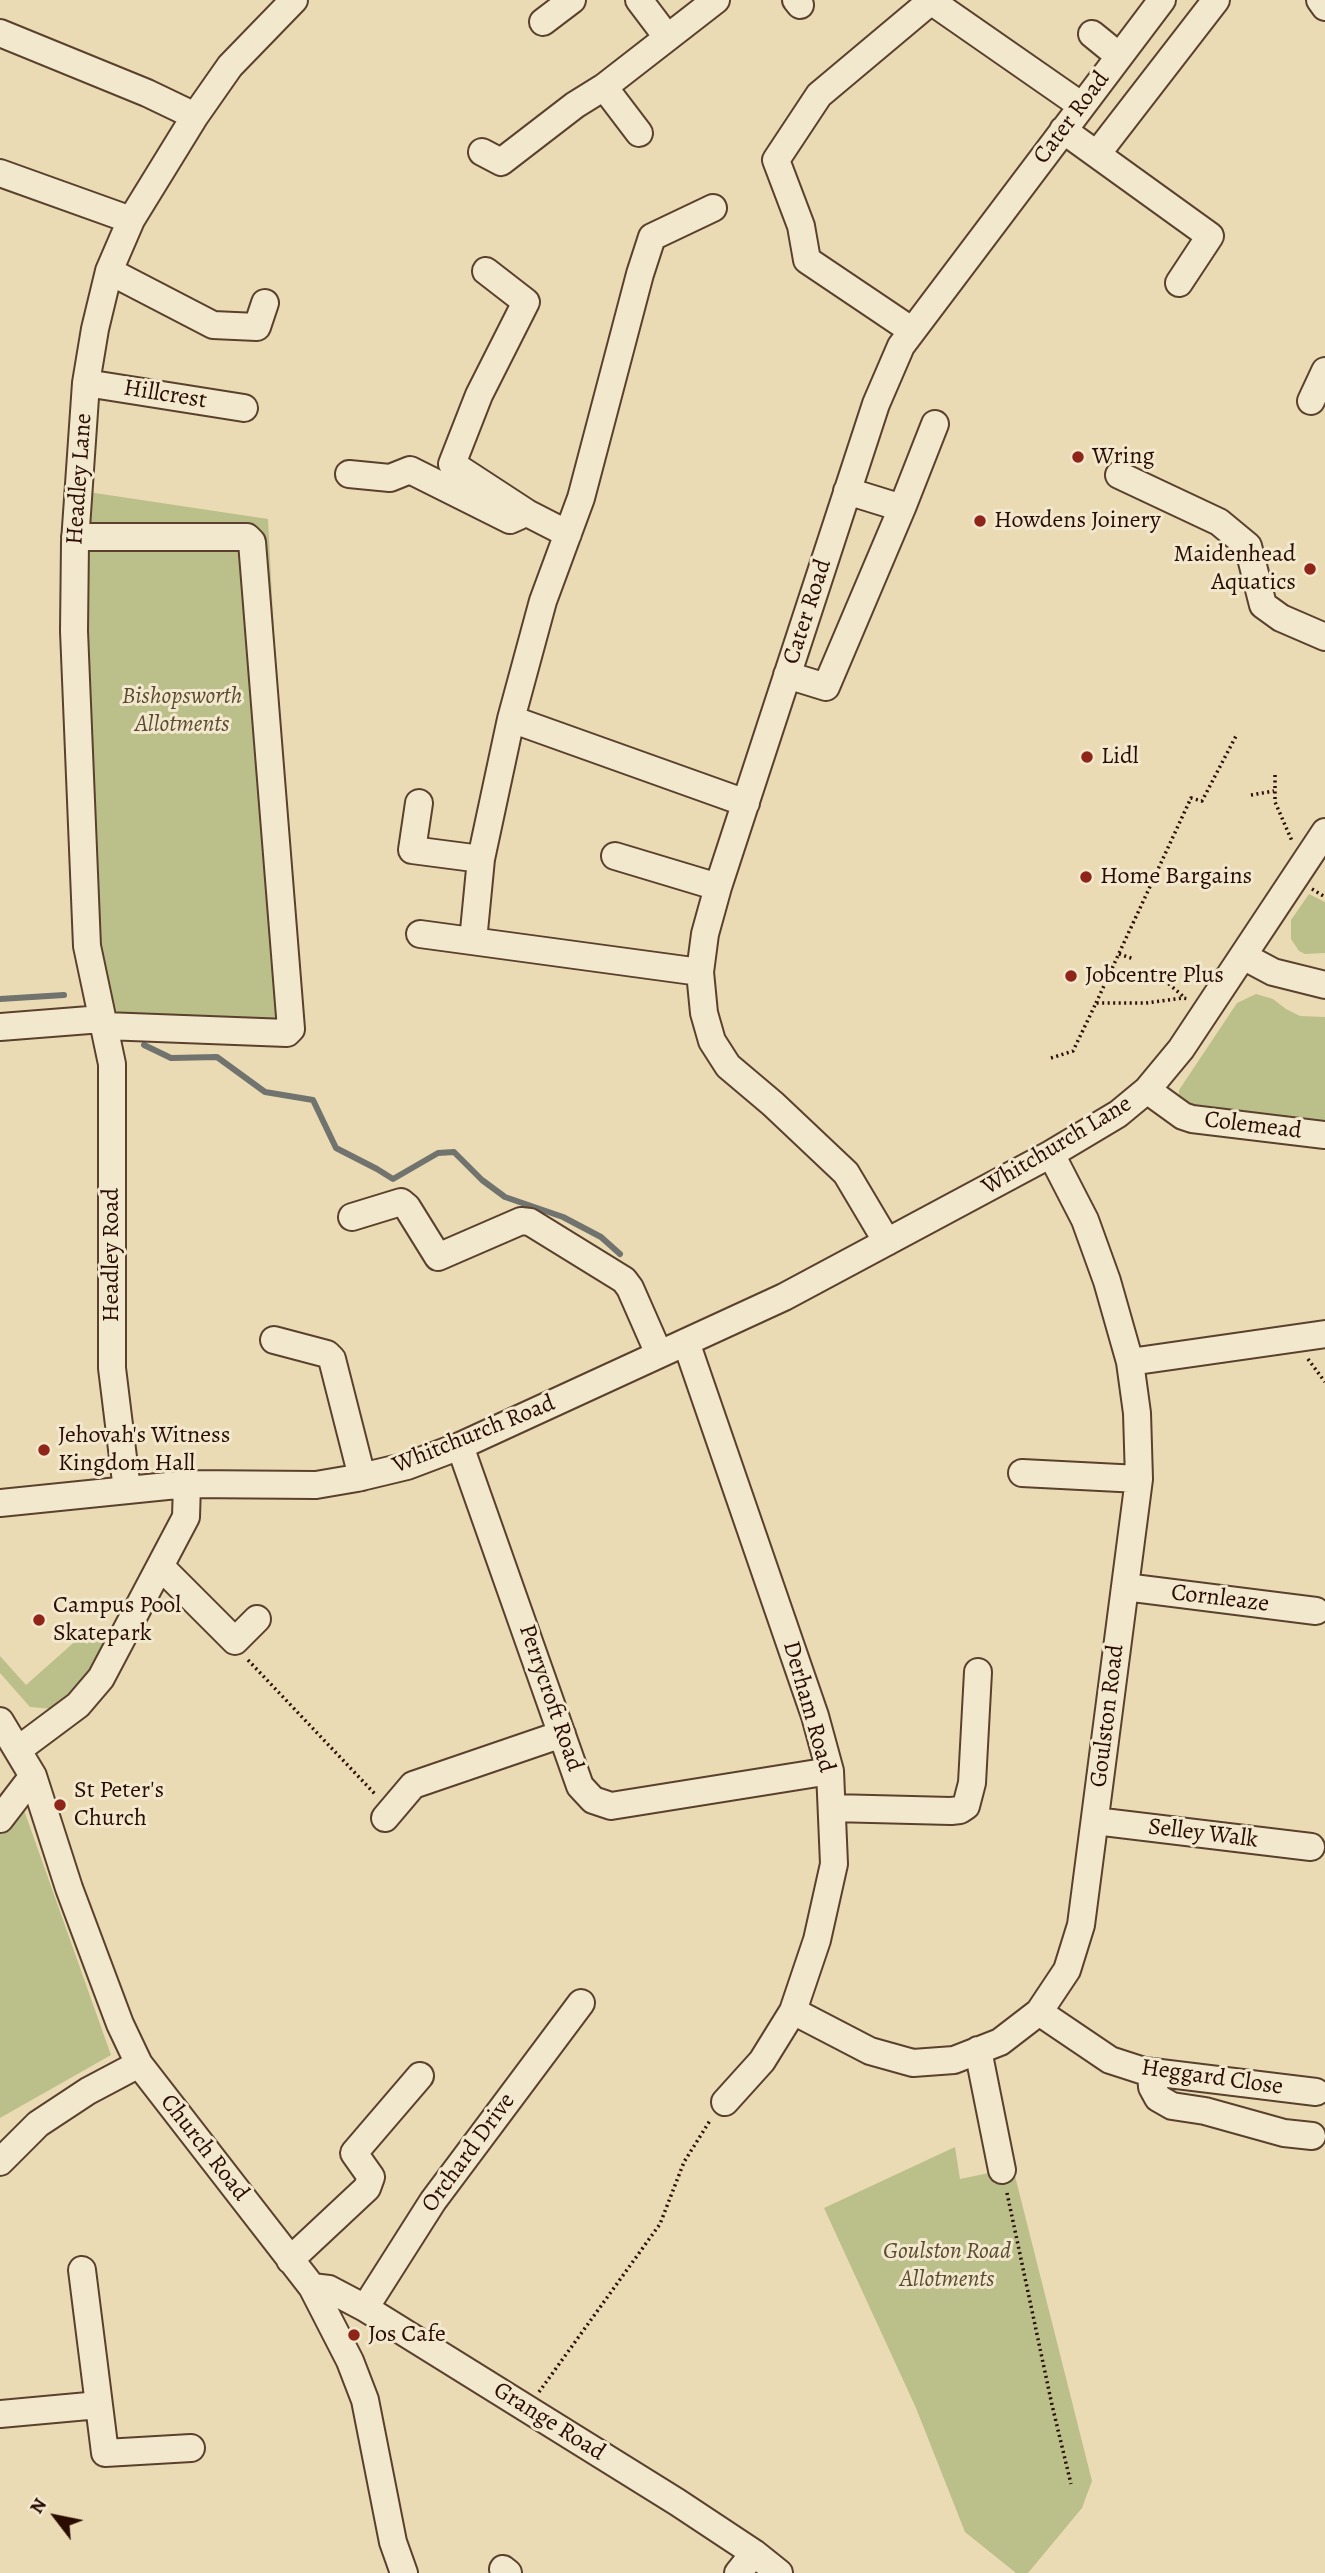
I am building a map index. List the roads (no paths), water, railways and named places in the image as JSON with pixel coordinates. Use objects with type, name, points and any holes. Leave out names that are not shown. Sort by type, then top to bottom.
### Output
[{"type":"street","points":[[543,22],[572,0]]},
{"type":"street","points":[[639,0],[667,37]]},
{"type":"street","points":[[482,152],[501,162],[716,0]]},
{"type":"street","name":"Cater Road","points":[[887,1242],[846,1173],[728,1066],[712,1041],[704,1013],[700,972],[705,934],[847,491],[876,404],[901,345],[1162,0]]},
{"type":"street","points":[[1097,154],[1216,0]]},
{"type":"street","points":[[1320,0],[1325,7]]},
{"type":"street","points":[[911,330],[807,260],[802,226],[776,160],[819,95],[931,1],[1033,86],[1082,106]]},
{"type":"street","name":"Headley Lane","points":[[104,1023],[87,946],[74,631],[75,537],[86,383],[95,329],[109,271],[131,220],[195,116],[230,66],[287,2]]},
{"type":"street","points":[[0,33],[147,93],[195,116]]},
{"type":"street","points":[[1093,34],[1119,56]]},
{"type":"street","points":[[604,87],[639,133]]},
{"type":"street","points":[[1063,130],[1210,236],[1179,282]]},
{"type":"street","points":[[0,173],[131,220]]},
{"type":"street","points":[[473,941],[481,859],[511,719],[543,601],[582,498],[652,237],[713,208]]},
{"type":"street","points":[[109,271],[213,325],[257,327],[265,303]]},
{"type":"street","points":[[486,271],[526,302],[479,395],[452,464],[527,513],[568,534]]},
{"type":"street","points":[[1311,401],[1325,371]]},
{"type":"street","name":"Hillcrest","points":[[86,383],[244,408]]},
{"type":"street","points":[[787,675],[826,687],[935,424]]},
{"type":"street","points":[[349,474],[390,478],[410,470],[510,520],[527,513]]},
{"type":"street","points":[[1119,475],[1219,522],[1248,546],[1263,605],[1281,618],[1325,637]]},
{"type":"street","points":[[847,491],[902,508]]},
{"type":"street","points":[[0,1027],[104,1023],[288,1033],[291,1029],[252,542],[247,537],[75,537]]},
{"type":"street","points":[[511,719],[746,803]]},
{"type":"street","points":[[419,803],[412,849],[481,859]]},
{"type":"street","name":"Whitchurch Lane","points":[[686,1342],[784,1297],[1051,1154],[1118,1114],[1147,1090],[1174,1059],[1325,832]]},
{"type":"street","points":[[615,856],[718,887]]},
{"type":"street","points":[[420,934],[700,972]]},
{"type":"street","points":[[1243,956],[1273,972],[1325,985]]},
{"type":"street","name":"Headley Road","points":[[104,1023],[112,1064],[112,1368],[127,1490]]},
{"type":"street","name":"Colemead","points":[[1147,1090],[1183,1116],[1192,1119],[1325,1135]]},
{"type":"street","name":"Goulston Road","points":[[793,2011],[870,2051],[913,2063],[954,2060],[1000,2042],[1039,2012],[1067,1970],[1081,1925],[1139,1479],[1137,1413],[1129,1362],[1107,1280],[1085,1220],[1051,1154]]},
{"type":"street","points":[[352,1217],[401,1202],[407,1207],[438,1257],[521,1221],[530,1222],[624,1280],[660,1354]]},
{"type":"street","points":[[1129,1362],[1325,1334]]},
{"type":"street","points":[[274,1340],[327,1354],[332,1359],[362,1477]]},
{"type":"street","name":"Whitchurch Road","points":[[0,1503],[187,1484],[316,1485],[362,1477],[407,1466],[460,1446],[686,1342]]},
{"type":"street","name":"Derham Road","points":[[686,1342],[816,1716],[830,1771],[832,1808],[834,1864],[817,1940],[793,2011],[762,2061],[725,2102]]},
{"type":"street","name":"Perrycroft Road","points":[[460,1446],[580,1786],[593,1800],[611,1806],[830,1771]]},
{"type":"street","points":[[1022,1473],[1139,1479]]},
{"type":"street","points":[[19,1749],[51,1727],[91,1693],[101,1678],[186,1517],[187,1484]]},
{"type":"street","points":[[161,1567],[235,1641],[257,1619]]},
{"type":"street","name":"Cornleaze","points":[[1125,1587],[1316,1611]]},
{"type":"street","points":[[832,1808],[951,1811],[966,1806],[972,1783],[978,1672]]},
{"type":"street","name":"Church Road","points":[[0,1721],[33,1776],[69,1888],[120,2024],[139,2064],[312,2287],[350,2361],[365,2400],[393,2542],[404,2573]]},
{"type":"street","points":[[389,1814],[413,1785],[562,1734]]},
{"type":"street","points":[[0,1819],[33,1776]]},
{"type":"street","name":"Selley Walk","points":[[1095,1821],[1311,1847]]},
{"type":"street","name":"Orchard Drive","points":[[365,2308],[433,2200],[581,2003]]},
{"type":"street","name":"Heggard Close","points":[[1039,2012],[1110,2060],[1151,2072],[1316,2092]]},
{"type":"street","points":[[978,2050],[1002,2170]]},
{"type":"street","points":[[0,2162],[38,2124],[88,2091],[139,2064]]},
{"type":"street","points":[[1151,2072],[1152,2087],[1158,2098],[1172,2106],[1205,2111],[1284,2133],[1312,2136]]},
{"type":"street","points":[[290,2260],[367,2188],[371,2177],[354,2153],[420,2076]]},
{"type":"street","points":[[82,2270],[105,2453],[191,2448]]},
{"type":"street","name":"Grange Road","points":[[312,2287],[329,2289],[365,2308],[528,2408],[746,2563],[779,2573]]},
{"type":"street","points":[[0,2414],[99,2405]]},
{"type":"waterway","points":[[0,999],[64,995]]},
{"type":"waterway","points":[[144,1045],[171,1058],[217,1057],[265,1092],[313,1100],[336,1148],[393,1179],[438,1153],[454,1152],[482,1180],[505,1197],[563,1217],[601,1237],[620,1254]]},
{"type":"place","name":"Wring","points":[[1078,457]]},
{"type":"place","name":"Howdens Joinery","points":[[980,521]]},
{"type":"place","name":"Maidenhead Aquatics","points":[[1310,569]]},
{"type":"place","name":"Lidl","points":[[1087,757]]},
{"type":"place","name":"Home Bargains","points":[[1086,877]]},
{"type":"place","name":"Jobcentre Plus","points":[[1071,976]]},
{"type":"place","name":"Jehovah's Witness Kingdom Hall","points":[[44,1450]]},
{"type":"place","name":"Campus Pool Skatepark","points":[[39,1620]]},
{"type":"place","name":"St Peter's Church","points":[[60,1805]]},
{"type":"place","name":"Jos Cafe","points":[[354,2335]]},
{"type":"park label","name":"Bishopsworth Allotments","points":[[182,711]]},
{"type":"park label","name":"Goulston Road Allotments","points":[[947,2266]]}]
